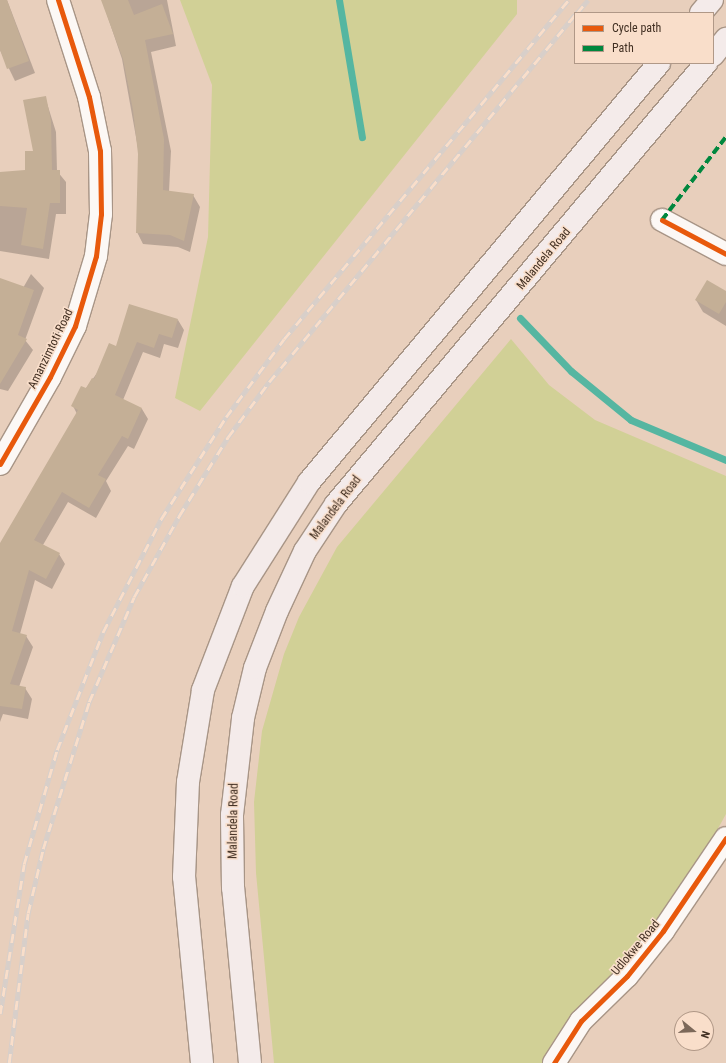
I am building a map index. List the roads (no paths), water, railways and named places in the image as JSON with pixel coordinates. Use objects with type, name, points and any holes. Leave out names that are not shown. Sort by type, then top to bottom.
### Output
[{"type":"main road","points":[[702,12],[712,0]]},
{"type":"main road","points":[[714,54],[726,39]]},
{"type":"main road","points":[[202,1063],[184,877],[188,782],[203,690],[242,586],[309,482],[658,64]]},
{"type":"main road","name":"Malandela Road","points":[[250,1063],[233,888],[232,815],[243,718],[255,668],[277,610],[305,551],[336,504],[705,64]]},
{"type":"street","name":"Amanzimtoti Road","points":[[0,464],[50,377],[75,326],[96,256],[101,214],[100,151],[89,97],[58,0]]},
{"type":"street","points":[[662,220],[726,254]]},
{"type":"street","name":"Udlokwe Road","points":[[554,1063],[581,1021],[627,976],[663,931],[726,838]]},
{"type":"waterway","points":[[339,0],[362,137]]},
{"type":"waterway","points":[[520,318],[571,371],[631,420],[726,460]]},
{"type":"railway","points":[[0,1014],[24,864],[57,750],[103,632],[161,519],[226,417],[284,339],[568,0]]},
{"type":"railway","points":[[578,12],[588,0]]},
{"type":"railway","points":[[9,1063],[28,913],[43,849],[89,702],[134,597],[179,516],[228,437],[269,382],[574,16]]}]
